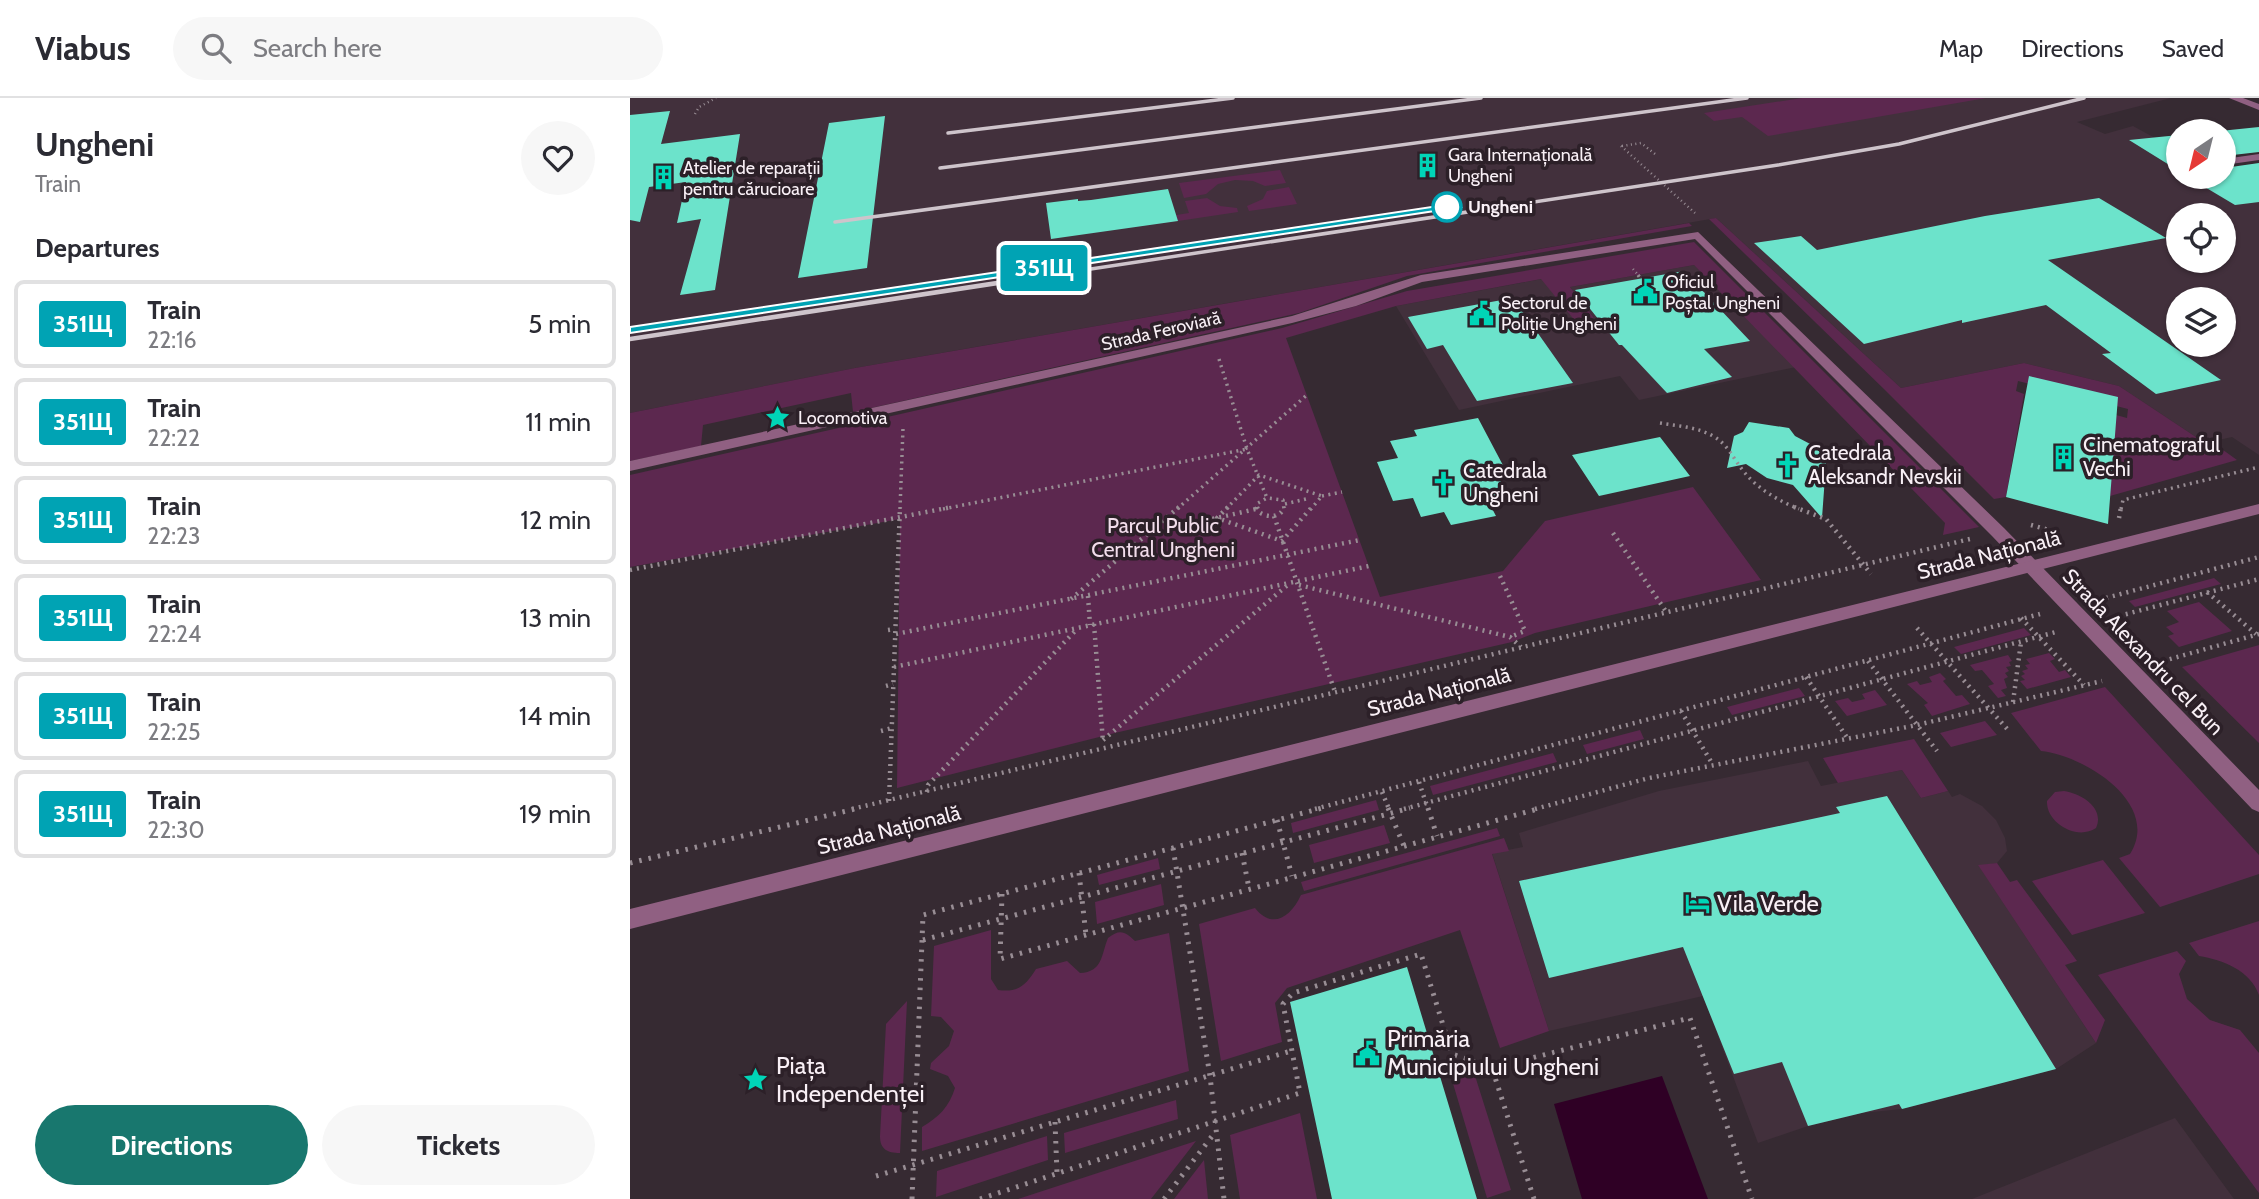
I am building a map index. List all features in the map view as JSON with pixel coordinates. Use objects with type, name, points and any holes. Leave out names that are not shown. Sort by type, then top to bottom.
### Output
[{"type":"street","points":[[2234,98],[2259,107]]},
{"type":"street","points":[[2236,160],[2259,157]]},
{"type":"street","name":"Strada Feroviară","points":[[630,467],[1213,338],[1317,313],[1421,279],[1699,235]]},
{"type":"street","name":"Strada Alexandru cel Bun","points":[[1699,235],[2033,568],[2259,803]]},
{"type":"street","name":"Strada Națională","points":[[630,919],[2259,509]]},
{"type":"path","points":[[695,114],[699,107],[716,98]]},
{"type":"path","points":[[1655,154],[1641,142],[1621,146],[1700,218]]},
{"type":"path","points":[[1213,338],[1247,449],[1267,498]]},
{"type":"path","points":[[1070,600],[1308,394]]},
{"type":"path","points":[[889,801],[904,407]]},
{"type":"path","points":[[1660,423],[1697,429],[1713,436],[1729,448],[1744,472],[1761,488],[1789,505],[1826,519],[1871,574]]},
{"type":"path","points":[[630,570],[1247,449]]},
{"type":"path","points":[[2117,527],[2123,500],[2259,467]]},
{"type":"path","points":[[1259,475],[1322,496],[1342,492]]},
{"type":"path","points":[[1217,518],[1259,475]]},
{"type":"path","points":[[1282,541],[1322,496]]},
{"type":"path","points":[[1256,509],[1258,503],[1267,498],[1279,498],[1285,504]]},
{"type":"path","points":[[1285,504],[1310,498]]},
{"type":"path","points":[[1256,509],[1263,516],[1274,516],[1283,511],[1285,504]]},
{"type":"path","points":[[1150,533],[1256,509]]},
{"type":"path","points":[[1274,516],[1335,692]]},
{"type":"path","points":[[1217,518],[1282,541]]},
{"type":"path","points":[[2027,524],[2060,533]]},
{"type":"path","points":[[1613,533],[1667,612]]},
{"type":"path","points":[[630,863],[1979,537]]},
{"type":"path","points":[[888,630],[896,632],[1070,600],[1360,540]]},
{"type":"path","points":[[2102,599],[2259,557]]},
{"type":"path","points":[[894,667],[1369,566]]},
{"type":"path","points":[[1500,576],[1525,631],[1510,637]]},
{"type":"path","points":[[2119,617],[2259,579]]},
{"type":"path","points":[[1103,740],[1290,583]]},
{"type":"path","points":[[1298,583],[1510,637],[1522,648]]},
{"type":"path","points":[[2207,592],[2258,634]]},
{"type":"path","points":[[1088,596],[1104,748]]},
{"type":"path","points":[[912,1199],[923,915],[2050,611]]},
{"type":"path","points":[[2021,618],[2084,685]]},
{"type":"path","points":[[927,792],[928,785],[1079,627]]},
{"type":"path","points":[[1917,628],[2010,732]]},
{"type":"path","points":[[923,940],[2067,629]]},
{"type":"path","points":[[2163,661],[2258,634]]},
{"type":"path","points":[[2013,702],[2021,642]]},
{"type":"path","points":[[1867,661],[1937,751]]},
{"type":"path","points":[[1806,677],[1848,739]]},
{"type":"path","points":[[1002,894],[1000,960],[1183,906],[1649,778],[1917,725],[2113,678]]},
{"type":"path","points":[[886,686],[893,684]]},
{"type":"path","points":[[1681,711],[1713,765]]},
{"type":"path","points":[[881,731],[892,728]]},
{"type":"path","points":[[1419,782],[1437,836]]},
{"type":"path","points":[[1382,792],[1404,846]]},
{"type":"path","points":[[1277,820],[1292,876]]},
{"type":"path","points":[[1173,848],[1210,1076],[1224,1199]]},
{"type":"path","points":[[1242,853],[1249,888]]},
{"type":"path","points":[[1079,873],[1086,934]]},
{"type":"path","points":[[980,1199],[1300,1093],[1283,1004],[1293,993],[1421,954],[1452,1054],[1492,1068],[1690,1018],[1752,1199]]},
{"type":"path","points":[[876,1176],[1291,1051]]},
{"type":"path","points":[[1492,1068],[1534,1199]]},
{"type":"path","points":[[1055,1122],[1057,1173]]},
{"type":"path","points":[[1164,1199],[1216,1131]]},
{"type":"shaded area","points":[[630,98],[2171,98],[2077,122],[2105,134],[2133,126],[2166,144],[2166,189],[2236,189],[2236,173],[2259,166],[2259,455],[2232,437],[2205,443],[2119,386],[2024,363],[1901,388],[1716,218],[855,368],[630,413]]},
{"type":"shaded area","points":[[1694,265],[1796,367],[1639,400],[1620,376],[1459,410],[1396,306],[1542,279],[1576,321],[1594,318],[1570,287]]},
{"type":"shaded area","points":[[1808,761],[1821,786],[1902,770],[1921,798],[1948,791],[1952,797],[1960,794],[1982,806],[1996,820],[2005,838],[2007,851],[1997,863],[1979,866],[2096,1043],[2056,1069],[1902,1109],[1862,1113],[1808,1126],[1758,1143],[1703,996],[1549,1031],[1492,853],[1523,847],[1519,833],[1659,791]]},
{"type":"shaded area","points":[[1662,1076],[1708,1199],[1582,1199],[1554,1104]]},
{"type":"shaded area","points":[[2175,1118],[2234,1199],[1972,1199]]},
{"type":"green space","points":[[1802,98],[1986,98],[1768,136],[1742,117],[1714,121],[1704,113]]},
{"type":"green space","points":[[1280,170],[1286,183],[1265,186],[1253,181],[1235,180],[1218,184],[1206,194],[1184,198],[1179,183]]},
{"type":"green space","points":[[1289,187],[1297,204],[1249,211],[1247,206],[1263,199],[1267,191]]},
{"type":"green space","points":[[1207,198],[1220,206],[1237,208],[1238,212],[1178,221],[1176,215],[1189,213],[1185,201]]},
{"type":"green space","points":[[1716,218],[1901,388],[2024,363],[2119,386],[2205,443],[2212,442],[2237,460],[2110,496],[2116,415],[2127,418],[2128,409],[2018,381],[2016,391],[2024,394],[2006,497],[1994,499],[1709,219]]},
{"type":"green space","points":[[1689,223],[1692,226],[1407,276],[1299,313],[853,412],[851,393],[703,425],[701,446],[630,461],[630,413],[855,368]]},
{"type":"green space","name":"Parcul Public Central Ungheni","points":[[1694,242],[1979,527],[1943,535],[1945,523],[1694,265],[1570,287],[1594,318],[1576,322],[1541,279],[1396,306],[1286,338],[1380,597],[1503,571],[1545,521],[1693,487],[1761,580],[1535,633],[1512,642],[1119,732],[897,788],[900,519],[630,567],[630,475],[1282,328],[1407,291]]},
{"type":"green space","points":[[2214,578],[2221,584],[2135,607],[2129,601]]},
{"type":"green space","points":[[2199,602],[2232,631],[2179,647],[2168,636],[2174,634],[2166,627],[2179,622],[2167,611]]},
{"type":"green space","points":[[2024,628],[2031,635],[1961,654],[1954,647]]},
{"type":"green space","points":[[2259,645],[2259,743],[2182,667]]},
{"type":"green space","points":[[2049,653],[2055,659],[2050,661],[2059,672],[2065,670],[2071,677],[2027,689],[2020,681],[2025,680],[2021,676],[2025,674],[2022,671],[2028,669],[2025,665],[2030,664],[2026,659]]},
{"type":"green space","points":[[2008,655],[2012,661],[2009,662],[2011,666],[2006,667],[2009,671],[2005,673],[2008,677],[2004,679],[2007,688],[2001,690],[2006,696],[1998,698],[1988,686],[1994,684],[1982,670],[1975,671],[1970,665]]},
{"type":"green space","points":[[1940,673],[1946,679],[1943,681],[1956,696],[1962,695],[1970,704],[1932,716],[1924,705],[1928,703],[1907,684],[1917,681],[1920,685],[1932,682],[1929,677]]},
{"type":"green space","points":[[2105,687],[2259,855],[2259,874],[2160,907],[2119,858],[2130,854],[2137,835],[2136,817],[2127,800],[2096,772],[2058,754],[2041,751],[2011,713]]},
{"type":"green space","points":[[1799,688],[1805,696],[1732,715],[1727,707]]},
{"type":"green space","points":[[1875,690],[1887,705],[1847,716],[1835,701],[1848,698],[1852,702],[1865,699],[1862,694]]},
{"type":"green space","points":[[1985,721],[1997,735],[1951,747],[1940,733]]},
{"type":"green space","points":[[1640,730],[1644,739],[1587,754],[1583,745]]},
{"type":"green space","points":[[1914,739],[1948,791],[1921,798],[1902,770],[1838,783],[1823,758]]},
{"type":"green space","points":[[1553,753],[1557,762],[1433,795],[1430,786]]},
{"type":"green space","points":[[2064,791],[2078,795],[2095,808],[2098,821],[2096,828],[2072,831],[2057,823],[2048,809],[2047,801],[2055,792]]},
{"type":"green space","points":[[1376,800],[1379,810],[1293,833],[1291,823]]},
{"type":"green space","points":[[1384,825],[1390,843],[1314,863],[1309,845]]},
{"type":"green space","points":[[1497,828],[1500,836],[1304,891],[1301,882]]},
{"type":"green space","points":[[1504,838],[1509,851],[1492,854],[1549,1031],[1500,1048],[1460,930],[1287,988],[1275,1003],[1282,1042],[1221,1061],[1199,924],[1255,908],[1268,918],[1281,918],[1287,915],[1301,895]]},
{"type":"green space","points":[[1158,858],[1160,869],[1099,885],[1097,875]]},
{"type":"green space","points":[[2103,860],[2145,913],[2072,935],[2032,881]]},
{"type":"green space","points":[[1997,863],[2010,882],[2017,880],[2077,961],[2065,965],[2105,1020],[2096,1043],[1978,865]]},
{"type":"green space","points":[[1161,884],[1164,905],[1097,924],[1095,902]]},
{"type":"green space","points":[[2259,921],[2259,995],[2255,986],[2242,973],[2217,960],[2199,956],[2189,943]]},
{"type":"green space","points":[[991,930],[991,979],[998,990],[1005,991],[1021,987],[1036,969],[1067,961],[1080,973],[1093,970],[1100,962],[1108,938],[1116,933],[1126,933],[1135,941],[1169,933],[1189,1071],[922,1151],[922,1127],[943,1111],[955,1088],[948,1076],[930,1069],[931,1063],[949,1046],[954,1031],[941,1017],[931,1016],[934,946]]},
{"type":"green space","points":[[2177,951],[2186,961],[2179,974],[2187,999],[2210,1020],[2240,1030],[2259,1053],[2259,1193],[2098,975]]},
{"type":"green space","points":[[907,1001],[900,1153],[895,1153],[883,1147],[880,1140],[886,1024]]},
{"type":"green space","points":[[1471,1063],[1511,1190],[1487,1198],[1449,1070]]},
{"type":"green space","points":[[1176,1100],[1178,1119],[1065,1153],[1064,1133]]},
{"type":"green space","points":[[1300,1113],[1317,1199],[1240,1199],[1230,1135]]},
{"type":"green space","points":[[1047,1136],[1048,1160],[936,1197],[937,1171]]},
{"type":"green space","points":[[1196,1141],[1151,1199],[1018,1199]]},
{"type":"green space","points":[[1204,1160],[1208,1199],[1174,1199]]},
{"type":"building","points":[[670,111],[661,144],[740,134],[715,290],[680,295],[701,219],[677,223],[686,182],[649,187],[640,222],[630,220],[630,115]]},
{"type":"building","points":[[885,116],[867,268],[798,278],[829,123]]},
{"type":"building","points":[[2259,127],[2259,152],[2236,155],[2236,129]]},
{"type":"building","points":[[2166,136],[2166,163],[2129,140]]},
{"type":"building","points":[[2259,163],[2259,202],[2236,205],[2208,189],[2236,189],[2236,166]]},
{"type":"building","points":[[1168,189],[1178,221],[1051,239],[1046,203],[1091,200]]},
{"type":"building","points":[[2099,198],[2166,238],[2048,260],[2166,342],[2166,357],[2188,357],[2221,380],[2156,394],[2102,354],[2111,353],[2046,305],[1962,323],[1962,320],[1864,344],[1754,243],[1801,236],[1817,250],[1985,216]]},
{"type":"building","points":[[1684,271],[1750,341],[1704,349],[1732,377],[1667,393],[1622,345],[1619,345],[1575,290]]},
{"type":"building","points":[[1513,298],[1573,383],[1477,401],[1443,345],[1427,349],[1408,317]]},
{"type":"building","name":"Cinematograful Vechi","points":[[2029,376],[2118,397],[2108,524],[2006,497]]},
{"type":"building","name":"Catedrala Ungheni","points":[[1478,418],[1506,471],[1496,473],[1507,493],[1486,497],[1496,516],[1451,525],[1444,512],[1421,517],[1413,498],[1393,501],[1377,462],[1398,458],[1390,441],[1417,436],[1414,430]]},
{"type":"building","name":"Catedrala Aleksandr Nevskii","points":[[1749,422],[1789,428],[1795,436],[1814,446],[1823,455],[1826,463],[1822,518],[1793,485],[1767,478],[1746,464],[1727,468],[1734,436],[1743,432]]},
{"type":"building","points":[[1660,437],[1690,476],[1599,496],[1572,455]]},
{"type":"building","points":[[1887,796],[2056,1069],[1902,1109],[1899,1104],[1808,1126],[1782,1062],[1734,1074],[1683,947],[1549,978],[1519,881],[1840,813],[1836,807]]},
{"type":"building","name":"Primăria Municipiului Ungheni","points":[[1407,967],[1477,1199],[1332,1199],[1290,1002]]},
{"type":"railway","points":[[948,133],[1233,98]]},
{"type":"railway","points":[[940,168],[1481,98]]},
{"type":"railway","points":[[835,222],[1747,98]]},
{"type":"railway","points":[[1038,277],[1778,165],[1899,144],[2084,98]]},
{"type":"railway","points":[[630,339],[1050,275]]},
{"type":"train","name":"351Щ","points":[[630,330],[1458,205]]},
{"type":"place","name":"Gara Internațională Ungheni","points":[[1428,165]]},
{"type":"place","name":"Atelier de reparații pentru cărucioare","points":[[663,178]]},
{"type":"place","name":"Ungheni","points":[[1447,207]]},
{"type":"place","name":"Oficiul Poștal Ungheni","points":[[1645,292]]},
{"type":"place","name":"Sectorul de Poliție Ungheni","points":[[1481,313]]},
{"type":"place","name":"Locomotiva","points":[[778,418]]},
{"type":"place","name":"Cinematograful Vechi","points":[[2063,457]]},
{"type":"place","name":"Catedrala Aleksandr Nevskii","points":[[1788,465]]},
{"type":"place","name":"Catedrala Ungheni","points":[[1443,483]]},
{"type":"place","name":"Vila Verde","points":[[1697,904]]},
{"type":"place","name":"Primăria Municipiului Ungheni","points":[[1367,1053]]},
{"type":"place","name":"Piața Independenței","points":[[756,1080]]}]
